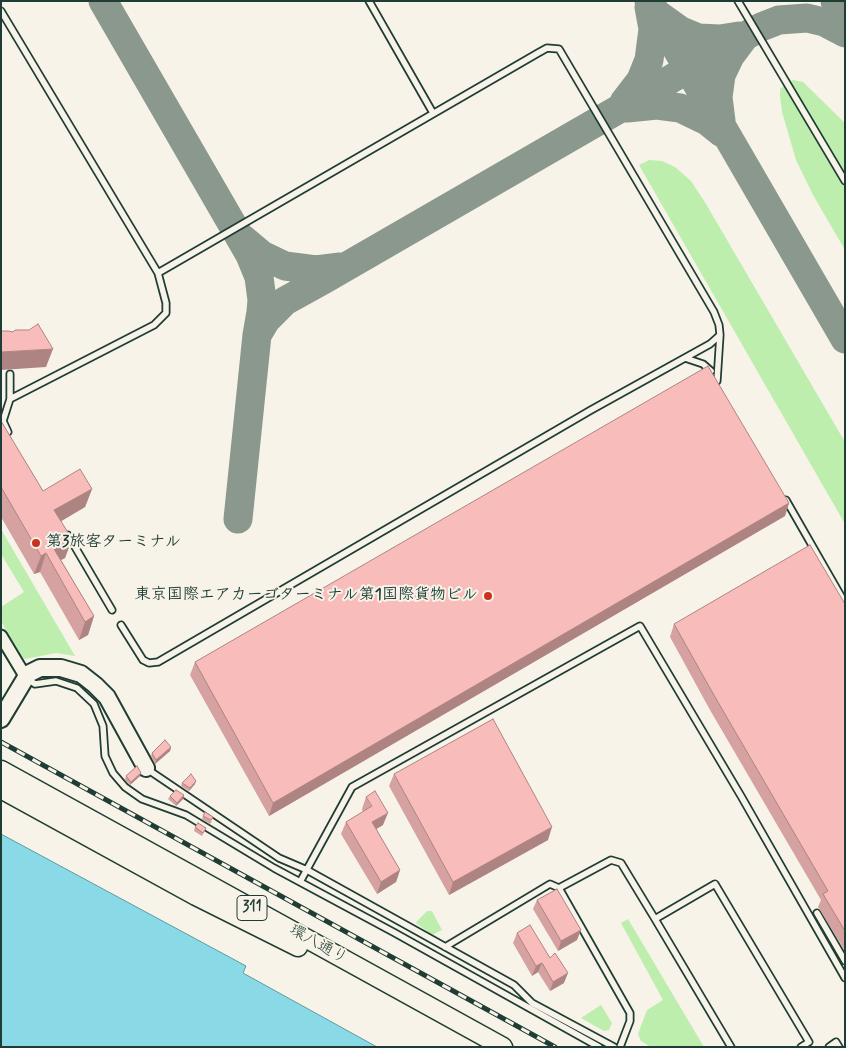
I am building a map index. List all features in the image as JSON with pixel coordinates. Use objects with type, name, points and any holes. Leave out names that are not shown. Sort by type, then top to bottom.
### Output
[{"type":"main road","name":"環八通り","points":[[1,770],[503,1047]]},
{"type":"main road","name":"環八通り","points":[[1,789],[196,896],[286,940],[478,1047]]},
{"type":"street","points":[[1,636],[25,676]]},
{"type":"street","points":[[1,719],[25,676],[40,668],[62,668],[81,674],[96,685],[107,697],[146,768]]},
{"type":"lane","points":[[369,1],[433,113]]},
{"type":"lane","points":[[738,1],[845,181]]},
{"type":"lane","points":[[1,11],[158,273],[166,303],[166,313],[154,325],[10,399]]},
{"type":"lane","points":[[158,273],[538,53],[547,48],[559,49],[714,312],[720,335],[717,381]]},
{"type":"lane","points":[[121,625],[143,660],[149,663],[158,662],[591,410],[710,344],[720,335]]},
{"type":"lane","points":[[685,358],[709,368],[722,390]]},
{"type":"lane","points":[[10,374],[10,399],[3,421],[10,435]]},
{"type":"lane","points":[[781,492],[845,603]]},
{"type":"lane","points":[[63,527],[112,610]]},
{"type":"lane","points":[[300,882],[352,787],[640,626],[741,796],[845,978]]},
{"type":"lane","points":[[25,676],[35,684],[56,681],[77,688],[94,704],[103,726],[105,756],[113,773],[125,787],[142,799],[186,815],[274,868],[396,933],[599,1047]]},
{"type":"lane","points":[[146,768],[279,858],[307,870],[514,985],[532,1003],[614,1047]]},
{"type":"lane","points":[[559,888],[611,860],[621,863],[731,1047]]},
{"type":"lane","points":[[445,947],[550,884],[559,888],[630,1013],[630,1021],[620,1047]]},
{"type":"lane","points":[[655,919],[715,884],[808,1042],[801,1047]]},
{"type":"lane","points":[[818,913],[845,961]]},
{"type":"lane","points":[[829,1047],[836,1042],[839,1047]]},
{"type":"green space","points":[[793,80],[803,82],[845,123],[845,250],[813,195],[796,160],[782,112],[780,96],[780,89]]},
{"type":"green space","points":[[649,160],[662,161],[675,167],[691,181],[845,442],[845,524],[639,165]]},
{"type":"green space","points":[[1,529],[75,656],[56,653],[25,659],[19,655],[1,621],[1,607],[24,592],[1,554]]},
{"type":"green space","points":[[427,911],[432,911],[442,930],[432,935],[416,923]]},
{"type":"green space","points":[[628,919],[704,1047],[651,1047],[641,1041],[638,1034],[647,1010],[663,1000],[621,923]]},
{"type":"green space","points":[[601,1005],[612,1023],[609,1030],[604,1031],[581,1018]]},
{"type":"water","points":[[1,834],[246,966],[243,973],[377,1047],[1,1047]]},
{"type":"building","points":[[38,324],[53,349],[1,352],[1,331],[29,330]]},
{"type":"building","name":"東京国際エアカーゴターミナル第1国際貨物ビル","points":[[708,366],[789,503],[273,803],[195,662]]},
{"type":"building","points":[[1,421],[43,491],[80,469],[92,489],[54,510],[72,539],[54,549],[94,616],[85,622],[46,553],[41,556],[1,487]]},
{"type":"building","points":[[810,545],[845,604],[845,931],[823,894],[828,891],[674,624]]},
{"type":"building","points":[[493,719],[552,827],[453,882],[394,774]]},
{"type":"building","points":[[165,740],[171,747],[156,760],[152,753]]},
{"type":"building","points":[[137,766],[141,773],[131,782],[126,776]]},
{"type":"building","points":[[191,774],[196,781],[190,788],[182,783]]},
{"type":"building","points":[[176,790],[184,795],[177,803],[170,796]]},
{"type":"building","points":[[375,791],[388,813],[372,822],[400,870],[381,882],[346,822],[372,806],[366,797]]},
{"type":"building","points":[[205,812],[213,817],[211,820],[203,816]]},
{"type":"building","points":[[198,823],[206,828],[203,833],[195,827]]},
{"type":"building","points":[[557,889],[581,930],[561,941],[537,900]]},
{"type":"building","points":[[530,925],[550,958],[555,953],[568,973],[553,982],[542,963],[536,966],[517,933]]},
{"type":"taxiway","points":[[103,1],[250,255],[259,277],[262,300],[261,312],[238,519]]},
{"type":"taxiway","points":[[649,1],[845,339]]},
{"type":"taxiway","points":[[835,1],[845,18]]},
{"type":"taxiway","points":[[624,102],[641,80],[649,60],[653,29],[649,7]]},
{"type":"taxiway","points":[[660,16],[681,31],[698,38],[720,39],[739,36]]},
{"type":"taxiway","points":[[257,335],[266,320],[285,301],[761,27],[779,20],[807,18],[824,22],[845,33]]},
{"type":"taxiway","points":[[721,121],[718,97],[721,75],[730,56],[742,40]]},
{"type":"taxiway","points":[[627,108],[657,105],[680,108],[707,121],[722,133]]},
{"type":"taxiway","points":[[243,239],[262,255],[285,266],[316,270],[340,267]]},
{"type":"railway","points":[[1,742],[555,1047]]},
{"type":"place","name":"第3旅客ターミナル","points":[[36,543]]},
{"type":"place","name":"東京国際エアカーゴターミナル第1国際貨物ビル","points":[[488,596]]}]
